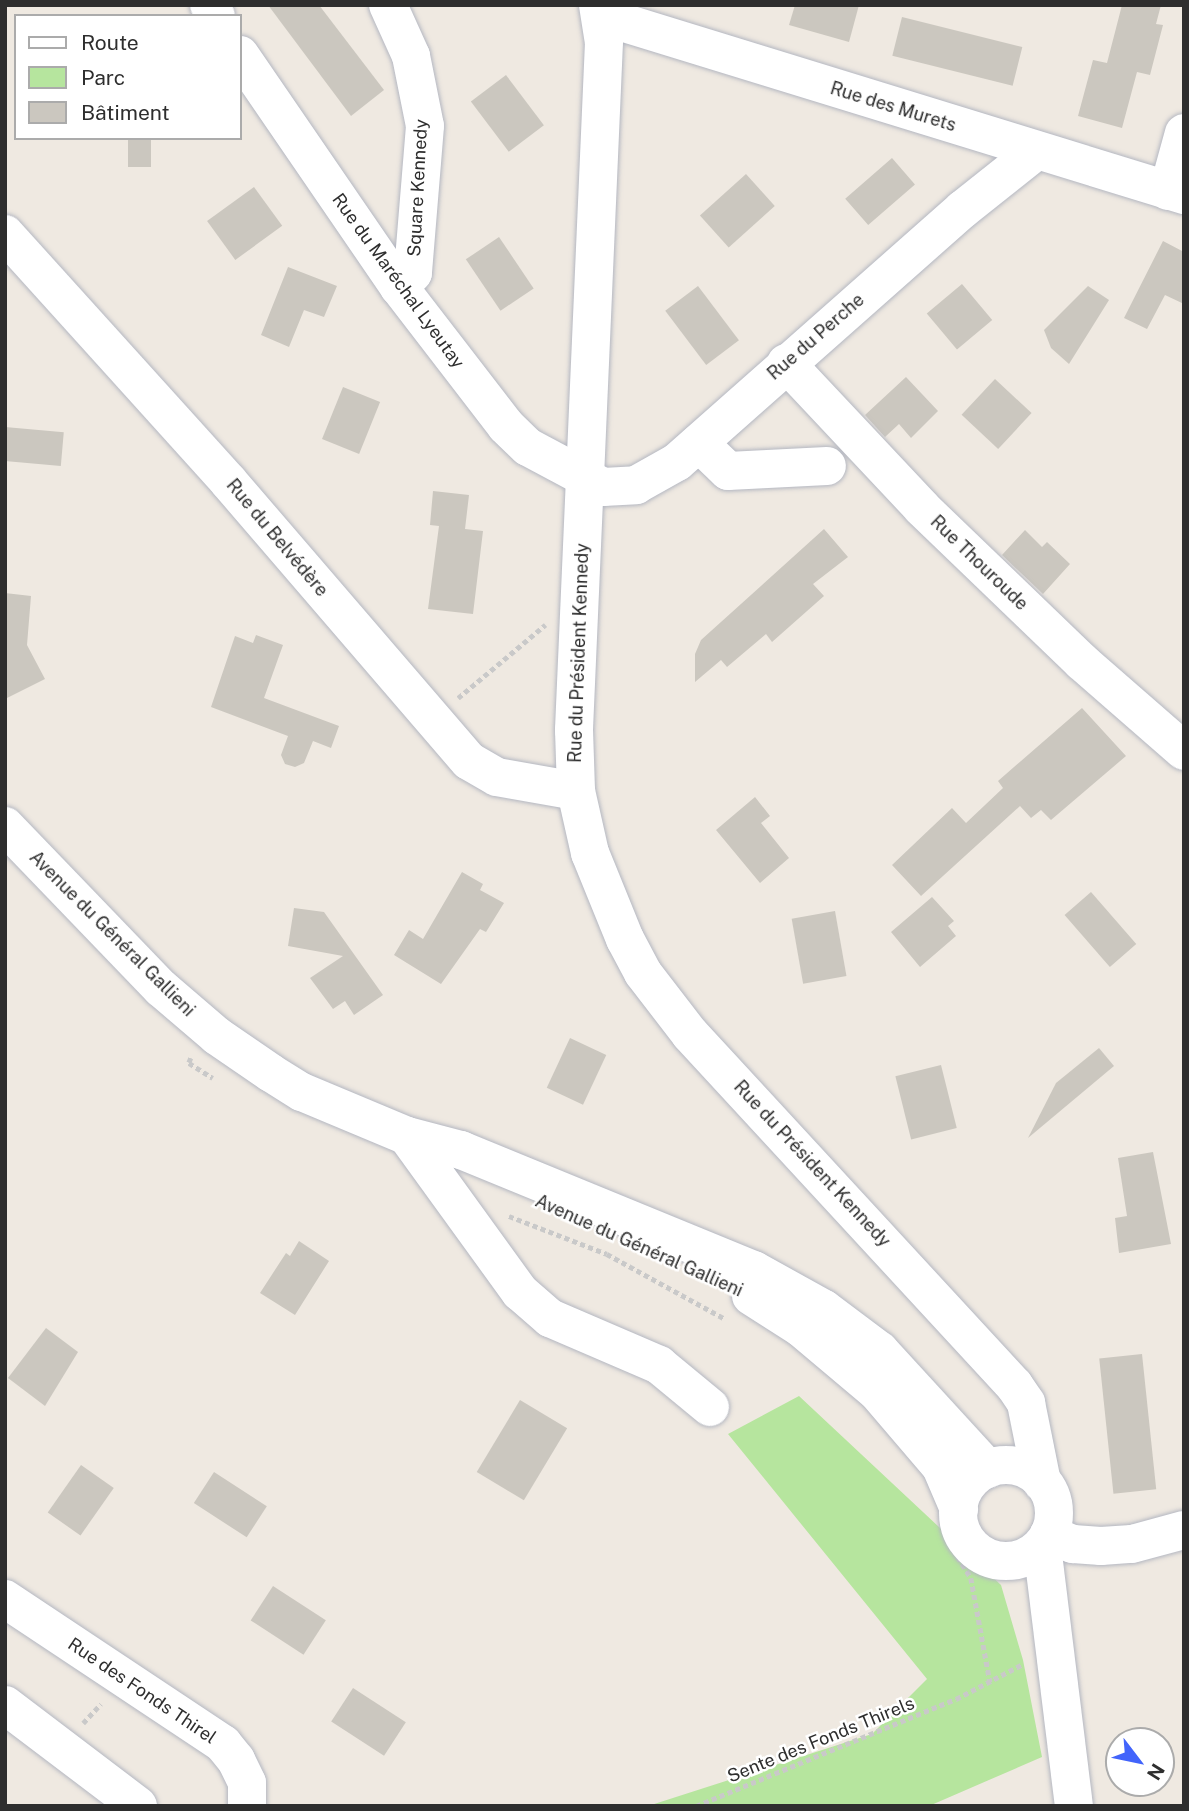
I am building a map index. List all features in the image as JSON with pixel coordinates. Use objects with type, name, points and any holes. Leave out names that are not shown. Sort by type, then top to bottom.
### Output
[{"type":"street","name":"Square Kennedy","points":[[388,5],[411,56],[425,126],[413,273],[399,287]]},
{"type":"street","name":"Rue des Murets","points":[[600,11],[1036,151],[1176,193]]},
{"type":"street","name":"Rue du Président Kennedy","points":[[600,11],[600,170],[583,479],[576,791],[608,904],[643,973],[690,1034],[1000,1368],[1026,1404],[1020,1464]]},
{"type":"street","name":"Rue du Maréchal Lyeutay","points":[[242,58],[399,287],[506,426],[528,447],[583,479]]},
{"type":"street","points":[[1176,193],[1184,133]]},
{"type":"street","name":"Rue du Perche","points":[[583,479],[603,487],[636,485],[699,443],[786,363],[1036,151]]},
{"type":"street","name":"Rue du Belvédère","points":[[5,234],[18,270],[228,481],[431,721],[469,761],[497,777],[576,791]]},
{"type":"street","name":"Rue Thouroude","points":[[786,363],[922,508],[1082,662],[1184,751]]},
{"type":"street","points":[[699,443],[728,471],[827,466]]},
{"type":"street","name":"Avenue du Général Gallieni","points":[[5,826],[88,916],[203,1024],[302,1092],[407,1136],[461,1150],[718,1252],[824,1309],[1020,1464]]},
{"type":"street","points":[[407,1136],[520,1292],[550,1318],[659,1365],[710,1407]]},
{"type":"street","name":"Avenue du Général Gallieni","points":[[407,1136],[454,1165],[720,1278],[775,1309],[835,1354],[908,1424],[940,1467],[950,1520]]},
{"type":"street","points":[[1074,1806],[1051,1637],[1034,1547],[1054,1513],[1020,1464],[963,1492],[950,1520],[960,1526],[973,1547],[994,1560],[1034,1547],[1132,1544],[1184,1530]]},
{"type":"street","name":"Rue des Fonds Thirel","points":[[5,1599],[223,1744],[236,1760],[247,1783],[247,1806]]},
{"type":"street","points":[[5,1705],[138,1806]]},
{"type":"path","points":[[431,721],[557,614],[579,620]]},
{"type":"path","points":[[203,1024],[189,1063],[220,1083]]},
{"type":"path","points":[[498,1212],[607,1254],[736,1326]]},
{"type":"path","points":[[950,1520],[971,1578],[990,1682]]},
{"type":"path","name":"Sente des Fonds Thirels","points":[[696,1806],[956,1699],[990,1682],[1051,1637]]},
{"type":"path","points":[[60,1746],[126,1678]]},
{"type":"green space","points":[[799,1396],[1001,1585],[1023,1660],[1042,1757],[929,1806],[648,1806],[872,1734],[927,1679],[728,1434]]},
{"type":"building","points":[[268,5],[319,5],[384,90],[351,116]]},
{"type":"building","points":[[795,5],[859,5],[849,42],[789,25]]},
{"type":"building","points":[[1122,5],[1161,5],[1156,24],[1163,25],[1150,75],[1137,72],[1122,128],[1078,116],[1093,60],[1107,63]]},
{"type":"building","points":[[902,17],[1022,47],[1013,86],[892,56]]},
{"type":"building","points":[[506,75],[544,125],[509,152],[471,101]]},
{"type":"building","points":[[128,140],[151,140],[151,167],[128,167]]},
{"type":"building","points":[[892,158],[915,184],[868,225],[845,199]]},
{"type":"building","points":[[746,174],[775,206],[729,247],[700,215]]},
{"type":"building","points":[[254,187],[282,226],[235,260],[207,221]]},
{"type":"building","points":[[499,237],[534,288],[501,311],[466,259]]},
{"type":"building","points":[[1163,241],[1184,252],[1184,304],[1165,295],[1147,329],[1124,318]]},
{"type":"building","points":[[288,267],[337,286],[324,317],[304,310],[289,347],[261,335]]},
{"type":"building","points":[[962,284],[992,320],[957,350],[927,314]]},
{"type":"building","points":[[698,286],[739,340],[706,365],[665,311]]},
{"type":"building","points":[[1088,286],[1109,300],[1069,364],[1051,348],[1044,330]]},
{"type":"building","points":[[906,377],[938,411],[911,438],[899,424],[885,437],[865,415]]},
{"type":"building","points":[[995,379],[1032,413],[998,449],[962,415]]},
{"type":"building","points":[[343,387],[380,402],[359,454],[322,439]]},
{"type":"building","points":[[5,427],[64,432],[61,466],[5,461]]},
{"type":"building","points":[[433,491],[469,495],[465,529],[483,531],[473,614],[428,609],[439,526],[430,525]]},
{"type":"building","points":[[824,529],[848,557],[813,584],[824,596],[772,642],[766,634],[727,667],[721,660],[695,682],[695,654],[701,640]]},
{"type":"building","points":[[1025,530],[1042,547],[1047,542],[1070,564],[1043,594],[1002,555]]},
{"type":"building","points":[[5,593],[31,596],[27,645],[45,679],[5,699]]},
{"type":"building","points":[[256,635],[283,645],[264,698],[339,726],[331,748],[313,741],[304,763],[295,767],[285,764],[281,755],[288,736],[211,707],[235,636],[253,643]]},
{"type":"building","points":[[1082,708],[1126,756],[1051,820],[1041,810],[1031,818],[1020,806],[921,896],[892,865],[952,808],[966,823],[1003,788],[998,781]]},
{"type":"building","points":[[755,797],[770,816],[761,823],[789,858],[760,883],[716,830]]},
{"type":"building","points":[[462,872],[483,884],[480,890],[504,903],[486,932],[480,929],[441,984],[394,955],[409,930],[423,939]]},
{"type":"building","points":[[1091,892],[1136,944],[1110,967],[1065,915]]},
{"type":"building","points":[[932,897],[954,921],[948,926],[956,936],[920,967],[891,932]]},
{"type":"building","points":[[294,908],[324,912],[383,995],[354,1015],[345,1001],[333,1009],[310,978],[343,956],[288,946]]},
{"type":"building","points":[[835,911],[846,976],[803,984],[792,919]]},
{"type":"building","points":[[570,1038],[606,1055],[583,1105],[547,1088]]},
{"type":"building","points":[[1099,1048],[1114,1066],[1028,1138],[1056,1083]]},
{"type":"building","points":[[941,1065],[957,1128],[911,1139],[895,1076]]},
{"type":"building","points":[[1153,1152],[1171,1244],[1119,1253],[1115,1218],[1127,1216],[1118,1158]]},
{"type":"building","points":[[299,1241],[329,1261],[295,1315],[260,1293],[286,1253],[290,1256]]},
{"type":"building","points":[[46,1328],[78,1352],[45,1406],[8,1378]]},
{"type":"building","points":[[1142,1354],[1156,1489],[1113,1494],[1099,1358]]},
{"type":"building","points":[[520,1400],[567,1428],[524,1500],[477,1472]]},
{"type":"building","points":[[81,1465],[114,1488],[80,1535],[48,1513]]},
{"type":"building","points":[[214,1472],[267,1506],[247,1537],[194,1503]]},
{"type":"building","points":[[273,1586],[326,1620],[304,1655],[251,1620]]},
{"type":"building","points":[[353,1688],[406,1722],[384,1756],[331,1722]]}]
